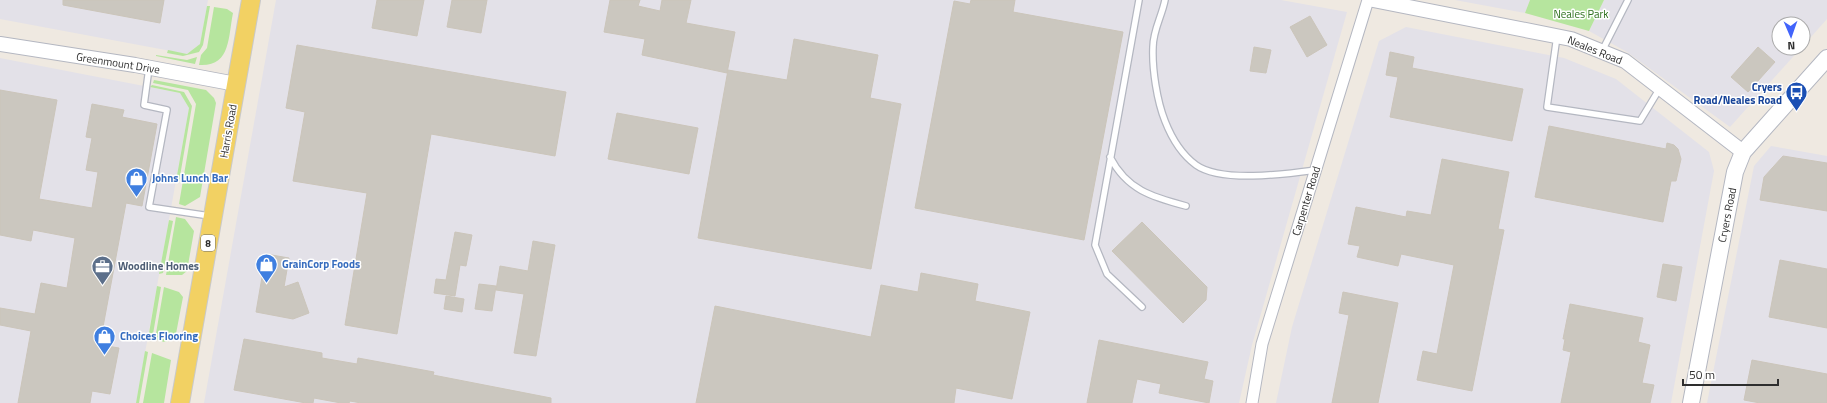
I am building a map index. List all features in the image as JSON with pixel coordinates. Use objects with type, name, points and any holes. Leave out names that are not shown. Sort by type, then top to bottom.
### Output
[{"type":"main road","name":"Harris Road","points":[[180,403],[251,0]]},
{"type":"main road","name":"Cryers Road","points":[[1691,403],[1735,172],[1743,152],[1827,58]]},
{"type":"street","name":"Carpenter Road","points":[[1252,403],[1262,344],[1368,0]]},
{"type":"street","name":"Neales Road","points":[[1373,0],[1571,39],[1602,51],[1625,61],[1743,152]]},
{"type":"street","name":"Greenmount Drive","points":[[0,44],[149,67],[236,84]]},
{"type":"lane","points":[[1139,0],[1094,245],[1108,274],[1142,307]]},
{"type":"lane","points":[[1165,0],[1156,27],[1153,47],[1158,104],[1170,133],[1181,151],[1198,166],[1219,174],[1250,176],[1281,175],[1316,170]]},
{"type":"lane","points":[[1602,51],[1628,0]]},
{"type":"lane","points":[[1557,36],[1547,107],[1640,121],[1660,88]]},
{"type":"lane","points":[[149,67],[144,105],[167,110],[149,207],[213,216]]},
{"type":"lane","points":[[1110,157],[1116,170],[1130,184],[1153,198],[1186,206]]},
{"type":"shaded area","points":[[0,0],[208,0],[200,44],[187,54],[0,19]]},
{"type":"shaded area","points":[[276,0],[1281,0],[1347,12],[1252,345],[1239,403],[204,403]]},
{"type":"shaded area","points":[[1455,0],[1530,0],[1525,13]]},
{"type":"shaded area","points":[[1604,0],[1827,0],[1827,19],[1811,37],[1811,16],[1771,16],[1771,56],[1794,56],[1730,127],[1627,52],[1589,31]]},
{"type":"shaded area","points":[[1406,27],[1564,58],[1616,79],[1709,152],[1714,171],[1671,403],[1276,403],[1292,327],[1379,41]]},
{"type":"shaded area","points":[[0,58],[180,93],[189,108],[136,403],[0,403]]},
{"type":"shaded area","points":[[1771,146],[1827,156],[1827,403],[1707,403],[1754,166]]},
{"type":"green space","name":"Neales Park","points":[[1530,0],[1604,0],[1589,31],[1525,13]]},
{"type":"green space","points":[[207,6],[210,6],[203,45],[199,52],[183,56],[167,53],[168,50],[187,54],[200,44]]},
{"type":"green space","points":[[214,7],[227,9],[233,13],[226,49],[223,56],[217,61],[199,65],[201,55],[207,48]]},
{"type":"green space","points":[[156,55],[187,60],[197,57],[195,64]]},
{"type":"green space","points":[[154,80],[206,90],[214,98],[216,103],[200,197],[185,206],[179,204],[196,104],[188,90],[153,83]]},
{"type":"green space","points":[[152,85],[184,92],[192,106],[179,182],[176,181],[189,108],[180,93],[150,87]]},
{"type":"green space","points":[[176,217],[185,219],[194,231],[187,271],[182,275],[166,275]]},
{"type":"green space","points":[[169,220],[173,221],[163,273],[159,274]]},
{"type":"green space","points":[[157,286],[161,287],[152,340],[148,339]]},
{"type":"green space","points":[[164,287],[179,292],[183,297],[175,339],[164,342],[155,339]]},
{"type":"green space","points":[[145,351],[148,352],[139,403],[136,403]]},
{"type":"green space","points":[[152,353],[171,360],[164,403],[143,403]]},
{"type":"building","points":[[63,0],[164,0],[160,23],[63,5]]},
{"type":"building","points":[[377,0],[424,0],[417,36],[372,28]]},
{"type":"building","points":[[452,0],[487,0],[481,33],[447,27]]},
{"type":"building","points":[[610,0],[640,0],[638,6],[660,11],[662,0],[691,0],[686,23],[735,32],[727,73],[642,55],[645,39],[604,32]]},
{"type":"building","points":[[971,0],[1015,0],[1013,12],[1123,32],[1084,240],[915,208],[954,1],[970,4]]},
{"type":"building","points":[[1310,16],[1327,45],[1307,57],[1290,27]]},
{"type":"building","points":[[794,39],[878,55],[870,98],[901,104],[871,269],[698,238],[728,70],[787,80]]},
{"type":"building","points":[[297,45],[566,92],[555,156],[431,134],[397,334],[345,325],[367,193],[293,181],[305,112],[286,108]]},
{"type":"building","points":[[1254,47],[1271,50],[1266,73],[1250,71]]},
{"type":"building","points":[[1758,47],[1775,62],[1748,92],[1731,77]]},
{"type":"building","points":[[1390,52],[1414,57],[1412,68],[1523,89],[1512,141],[1390,117],[1398,77],[1386,75]]},
{"type":"building","points":[[0,90],[57,100],[39,199],[92,208],[98,172],[86,170],[92,138],[86,137],[92,104],[124,110],[122,117],[157,124],[142,206],[126,203],[103,327],[101,345],[119,348],[110,394],[92,391],[90,403],[18,403],[31,331],[0,325],[0,308],[35,314],[41,283],[67,288],[75,238],[33,230],[31,241],[0,235]]},
{"type":"building","points":[[617,113],[698,128],[689,174],[608,159]]},
{"type":"building","points":[[1549,126],[1666,149],[1667,143],[1674,145],[1678,149],[1681,159],[1676,181],[1671,181],[1663,222],[1535,197]]},
{"type":"building","points":[[1783,156],[1827,163],[1827,211],[1760,200],[1764,177]]},
{"type":"building","points":[[1442,159],[1509,172],[1498,229],[1504,230],[1472,391],[1417,380],[1423,351],[1437,354],[1454,265],[1401,254],[1398,266],[1357,257],[1360,246],[1348,244],[1356,207],[1406,217],[1407,211],[1431,215]]},
{"type":"building","points":[[1142,222],[1207,287],[1206,300],[1183,323],[1112,251]]},
{"type":"building","points":[[455,232],[472,235],[466,266],[460,265],[455,296],[434,293],[436,279],[446,280]]},
{"type":"building","points":[[533,241],[555,245],[536,356],[514,353],[524,294],[496,290],[500,266],[528,271]]},
{"type":"building","points":[[266,254],[289,258],[284,287],[298,282],[309,313],[293,319],[256,312]]},
{"type":"building","points":[[1780,260],[1827,269],[1827,328],[1769,317]]},
{"type":"building","points":[[1663,264],[1682,267],[1676,301],[1657,297]]},
{"type":"building","points":[[921,273],[978,284],[975,301],[1030,312],[1012,399],[956,388],[954,403],[696,403],[715,306],[871,337],[881,285],[918,292]]},
{"type":"building","points":[[479,284],[496,286],[492,311],[475,309]]},
{"type":"building","points":[[1343,292],[1398,303],[1378,403],[1332,403],[1349,315],[1339,313]]},
{"type":"building","points":[[446,296],[464,299],[462,312],[444,309]]},
{"type":"building","points":[[1570,304],[1643,318],[1638,342],[1650,345],[1642,383],[1654,385],[1650,403],[1561,403],[1571,352],[1563,350],[1565,339],[1563,339]]},
{"type":"building","points":[[244,339],[322,353],[322,358],[357,364],[358,358],[434,372],[433,375],[551,398],[551,403],[361,403],[350,401],[349,403],[341,403],[314,398],[313,403],[306,403],[234,390]]},
{"type":"building","points":[[1099,340],[1208,362],[1204,379],[1213,381],[1209,403],[1159,393],[1161,384],[1137,379],[1132,403],[1087,403]]},
{"type":"building","points":[[1752,360],[1827,374],[1827,403],[1760,403],[1744,400]]},
{"type":"place","name":"Cryers Road/Neales Road","points":[[1797,112]]},
{"type":"place","name":"Johns Lunch Bar","points":[[136,198]]},
{"type":"place","name":"GrainCorp Foods","points":[[266,284]]},
{"type":"place","name":"Woodline Homes","points":[[103,286]]},
{"type":"place","name":"Choices Flooring","points":[[104,356]]}]
